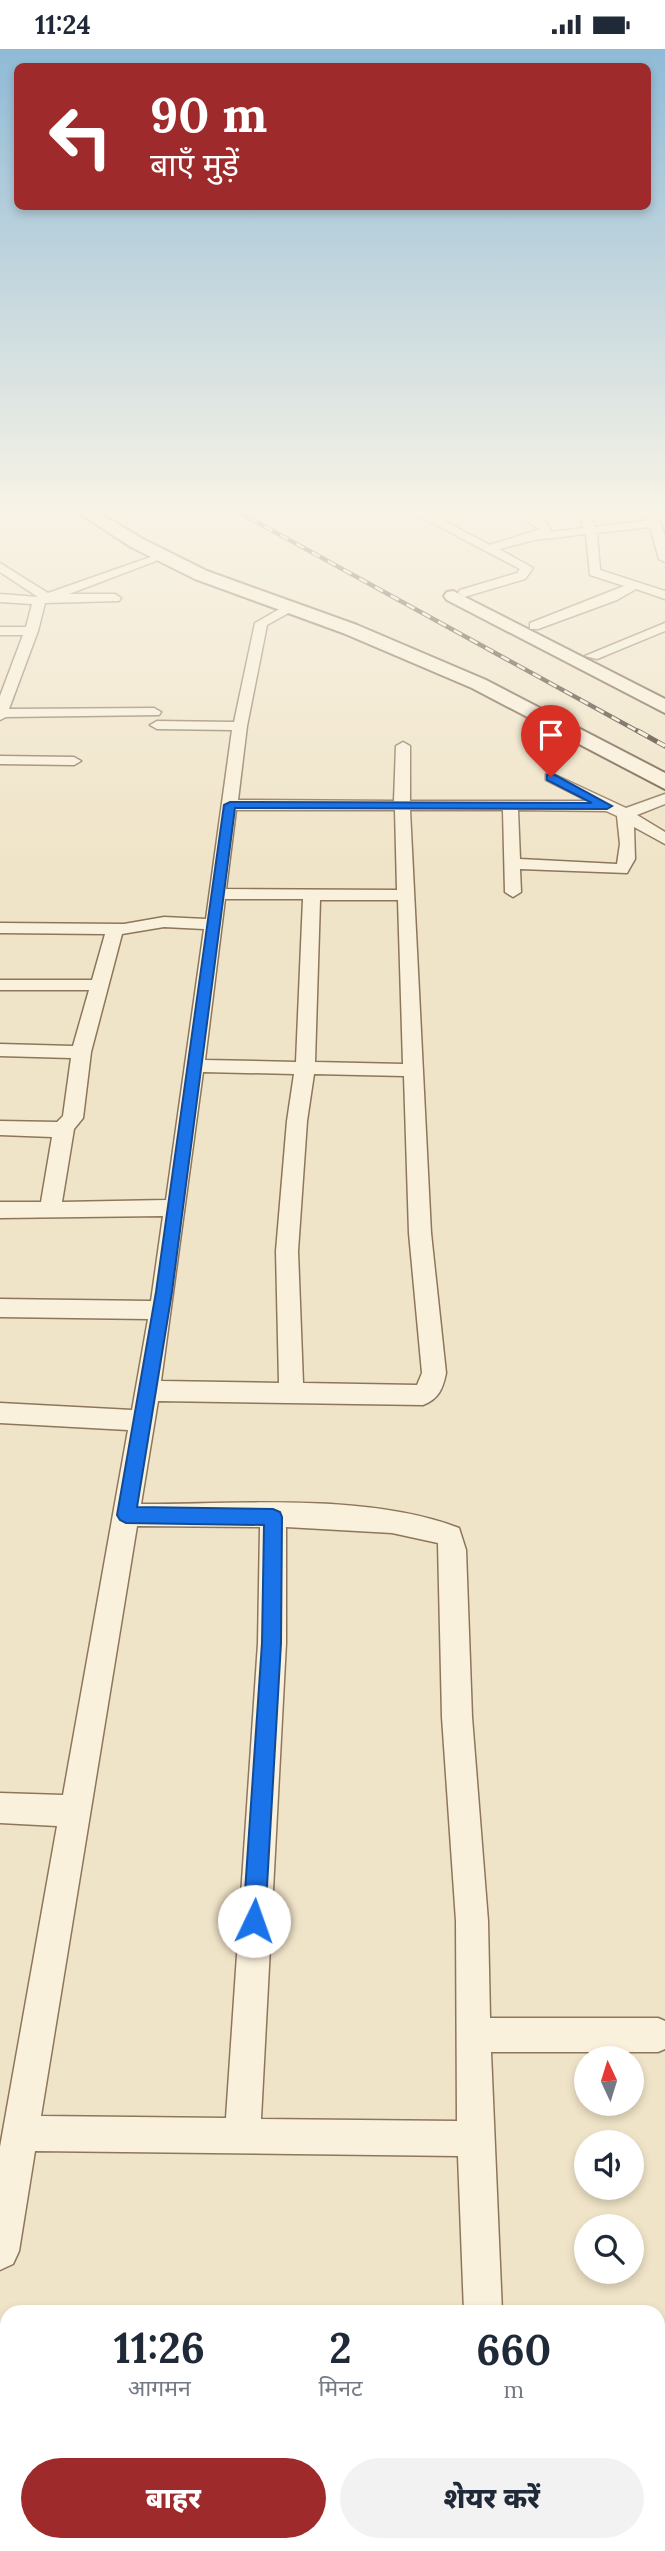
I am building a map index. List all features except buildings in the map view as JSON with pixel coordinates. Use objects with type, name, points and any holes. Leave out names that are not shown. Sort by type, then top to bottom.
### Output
[{"type":"main road","points":[[336,626],[479,684],[665,782]]},
{"type":"main road","points":[[510,626],[665,707]]},
{"type":"main road","points":[[534,626],[665,695]]},
{"type":"main road","points":[[479,684],[534,696],[665,764]]},
{"type":"street","points":[[35,626],[15,670],[0,714],[155,718],[240,726]]},
{"type":"street","points":[[0,2251],[161,1310],[240,726],[260,626]]},
{"type":"street","points":[[592,656],[665,627]]},
{"type":"street","points":[[0,631],[33,631]]},
{"type":"street","points":[[0,670],[15,670]]},
{"type":"street","points":[[148,1391],[423,1395],[431,1387],[434,1373],[420,1233],[402,805],[403,746]]},
{"type":"street","points":[[0,760],[74,761]]},
{"type":"street","points":[[551,777],[625,814],[665,838]]},
{"type":"street","points":[[625,814],[665,799]]},
{"type":"street","points":[[510,804],[513,891]]},
{"type":"street","points":[[230,805],[607,806]]},
{"type":"street","points":[[510,863],[621,870],[627,866],[628,856],[625,814]]},
{"type":"street","points":[[217,894],[407,895]]},
{"type":"street","points":[[291,1394],[286,1251],[297,1121],[305,1068],[312,895]]},
{"type":"street","points":[[1,931],[115,929],[164,922],[213,924]]},
{"type":"street","points":[[50,1210],[64,1127],[72,1118],[81,1052],[115,929]]},
{"type":"street","points":[[0,985],[100,985]]},
{"type":"street","points":[[0,1050],[81,1052]]},
{"type":"street","points":[[193,1066],[414,1070]]},
{"type":"street","points":[[0,1128],[53,1130],[64,1127]]},
{"type":"street","points":[[0,1210],[175,1208]]},
{"type":"street","points":[[0,1308],[161,1310]]},
{"type":"street","points":[[0,1413],[142,1420]]},
{"type":"street","points":[[126,1515],[336,1518],[418,1525],[440,1529],[450,1536],[453,1550],[457,1717],[472,1921],[475,2139],[483,2305]]},
{"type":"street","points":[[242,2137],[272,1643],[273,1517]]},
{"type":"street","points":[[0,1808],[75,1811]]},
{"type":"street","points":[[473,2035],[658,2035]]},
{"type":"street","points":[[20,2133],[475,2139]]},
{"type":"railway","points":[[446,626],[641,733]]},
{"type":"railway","points":[[638,731],[665,746]]},
{"type":"route","points":[[254,1921],[272,1643],[273,1517],[126,1515],[164,1292],[230,805],[607,806],[551,777]]}]
